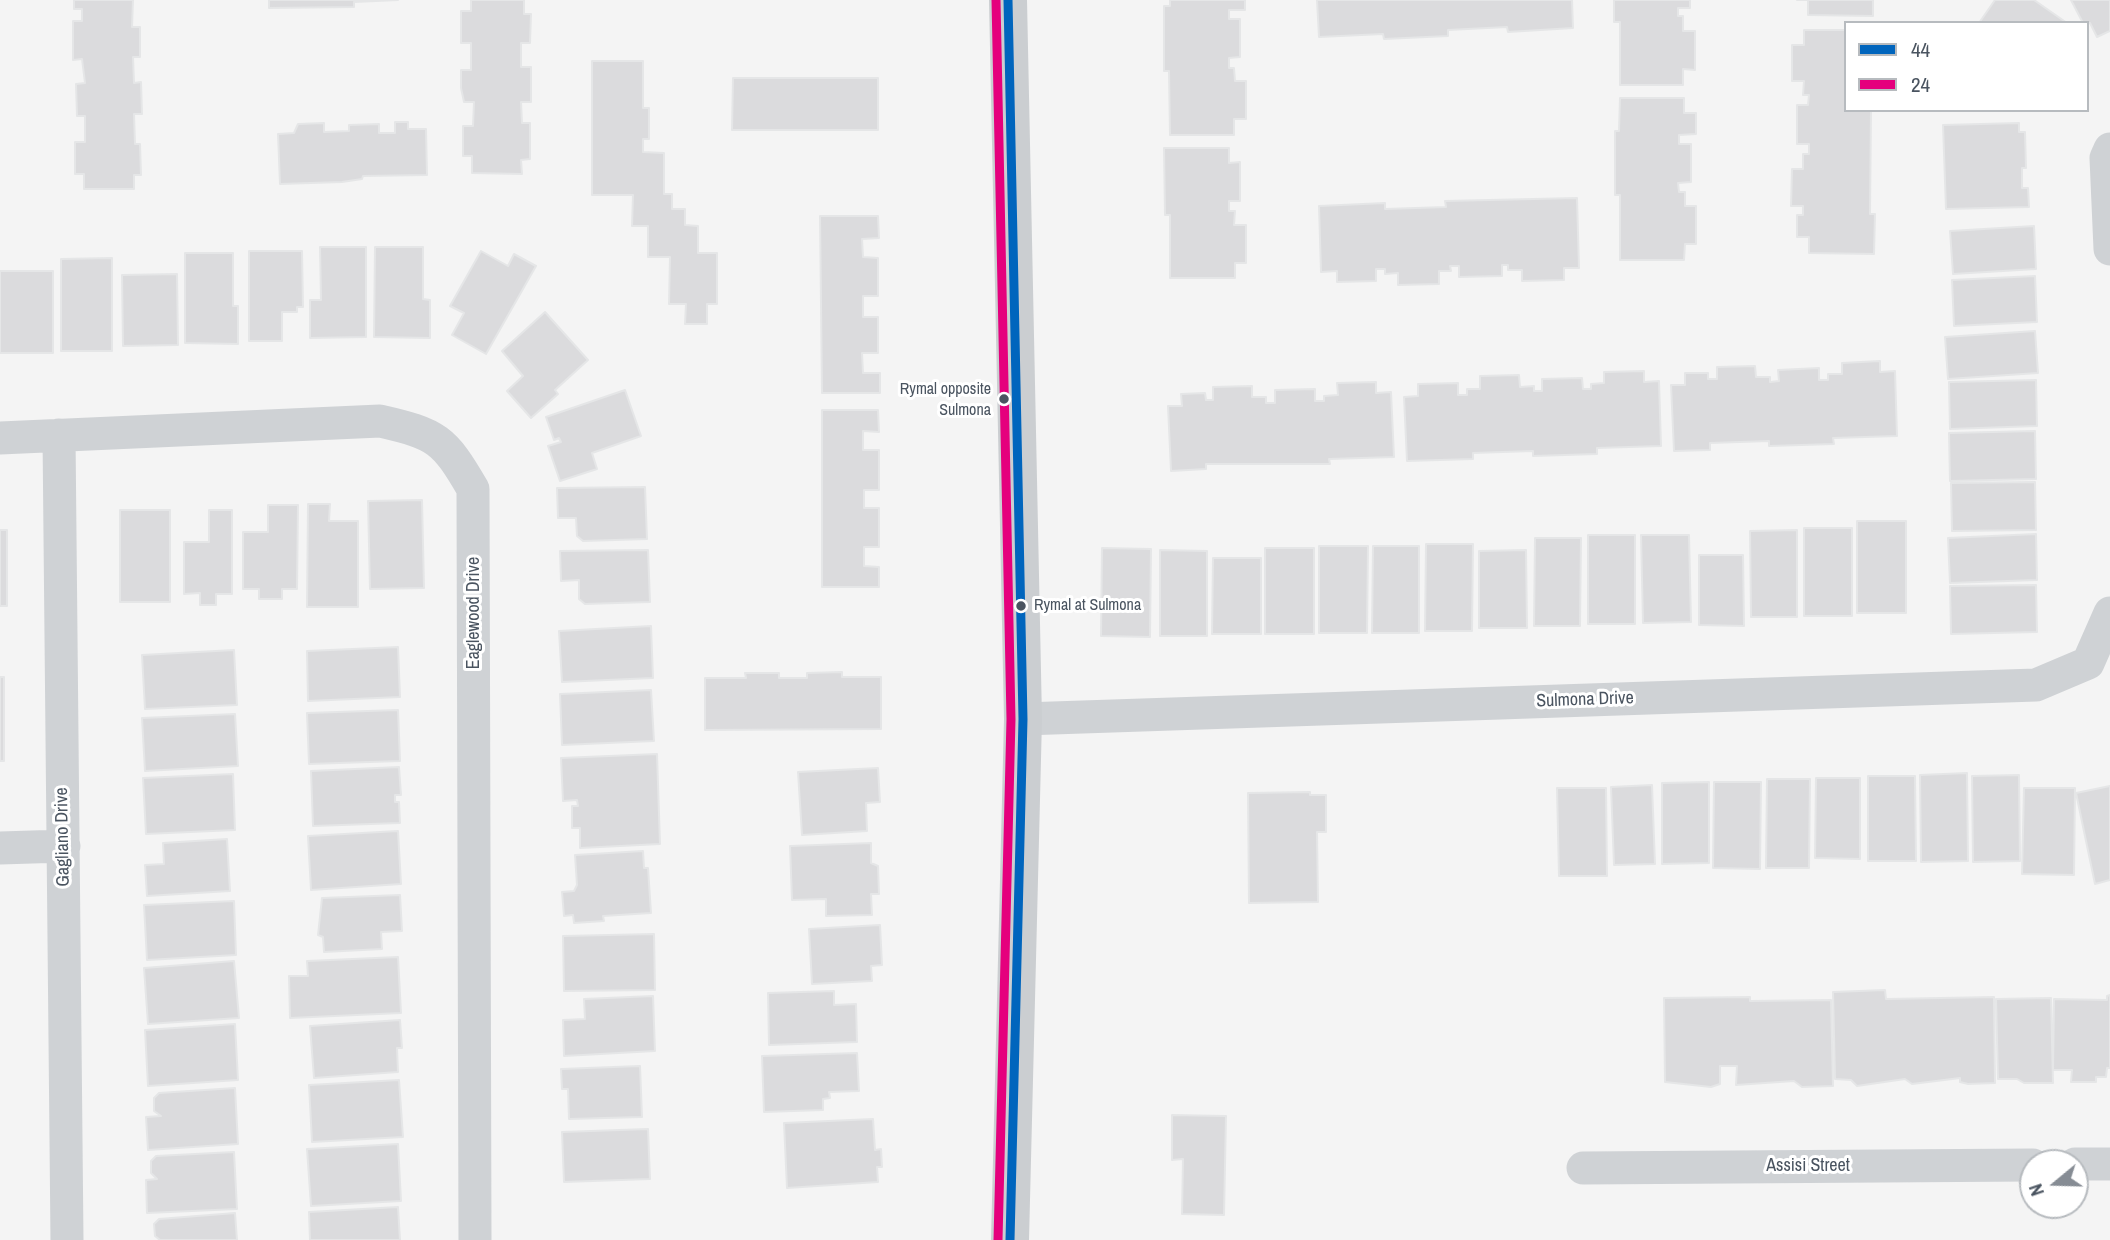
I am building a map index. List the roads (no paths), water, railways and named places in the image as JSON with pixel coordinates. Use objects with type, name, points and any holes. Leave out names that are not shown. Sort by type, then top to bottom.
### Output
[{"type":"main road","points":[[1008,0],[1023,719],[1010,1240]]},
{"type":"street","points":[[2110,149],[2106,158],[2110,249]]},
{"type":"street","name":"Eaglewood Drive","points":[[0,438],[380,421],[421,430],[449,448],[473,489],[475,1240]]},
{"type":"street","name":"Gagliano Drive","points":[[59,435],[66,1240]]},
{"type":"street","name":"Sulmona Drive","points":[[1023,719],[2036,685],[2088,663],[2110,613]]},
{"type":"street","points":[[0,848],[64,846]]},
{"type":"street","name":"Assisi Street","points":[[1583,1168],[2019,1164]]},
{"type":"street","points":[[2089,1164],[2110,1164]]},
{"type":"place","name":"Rymal opposite Sulmona","points":[[1004,399]]},
{"type":"place","name":"Rymal at Sulmona","points":[[1021,606]]}]
